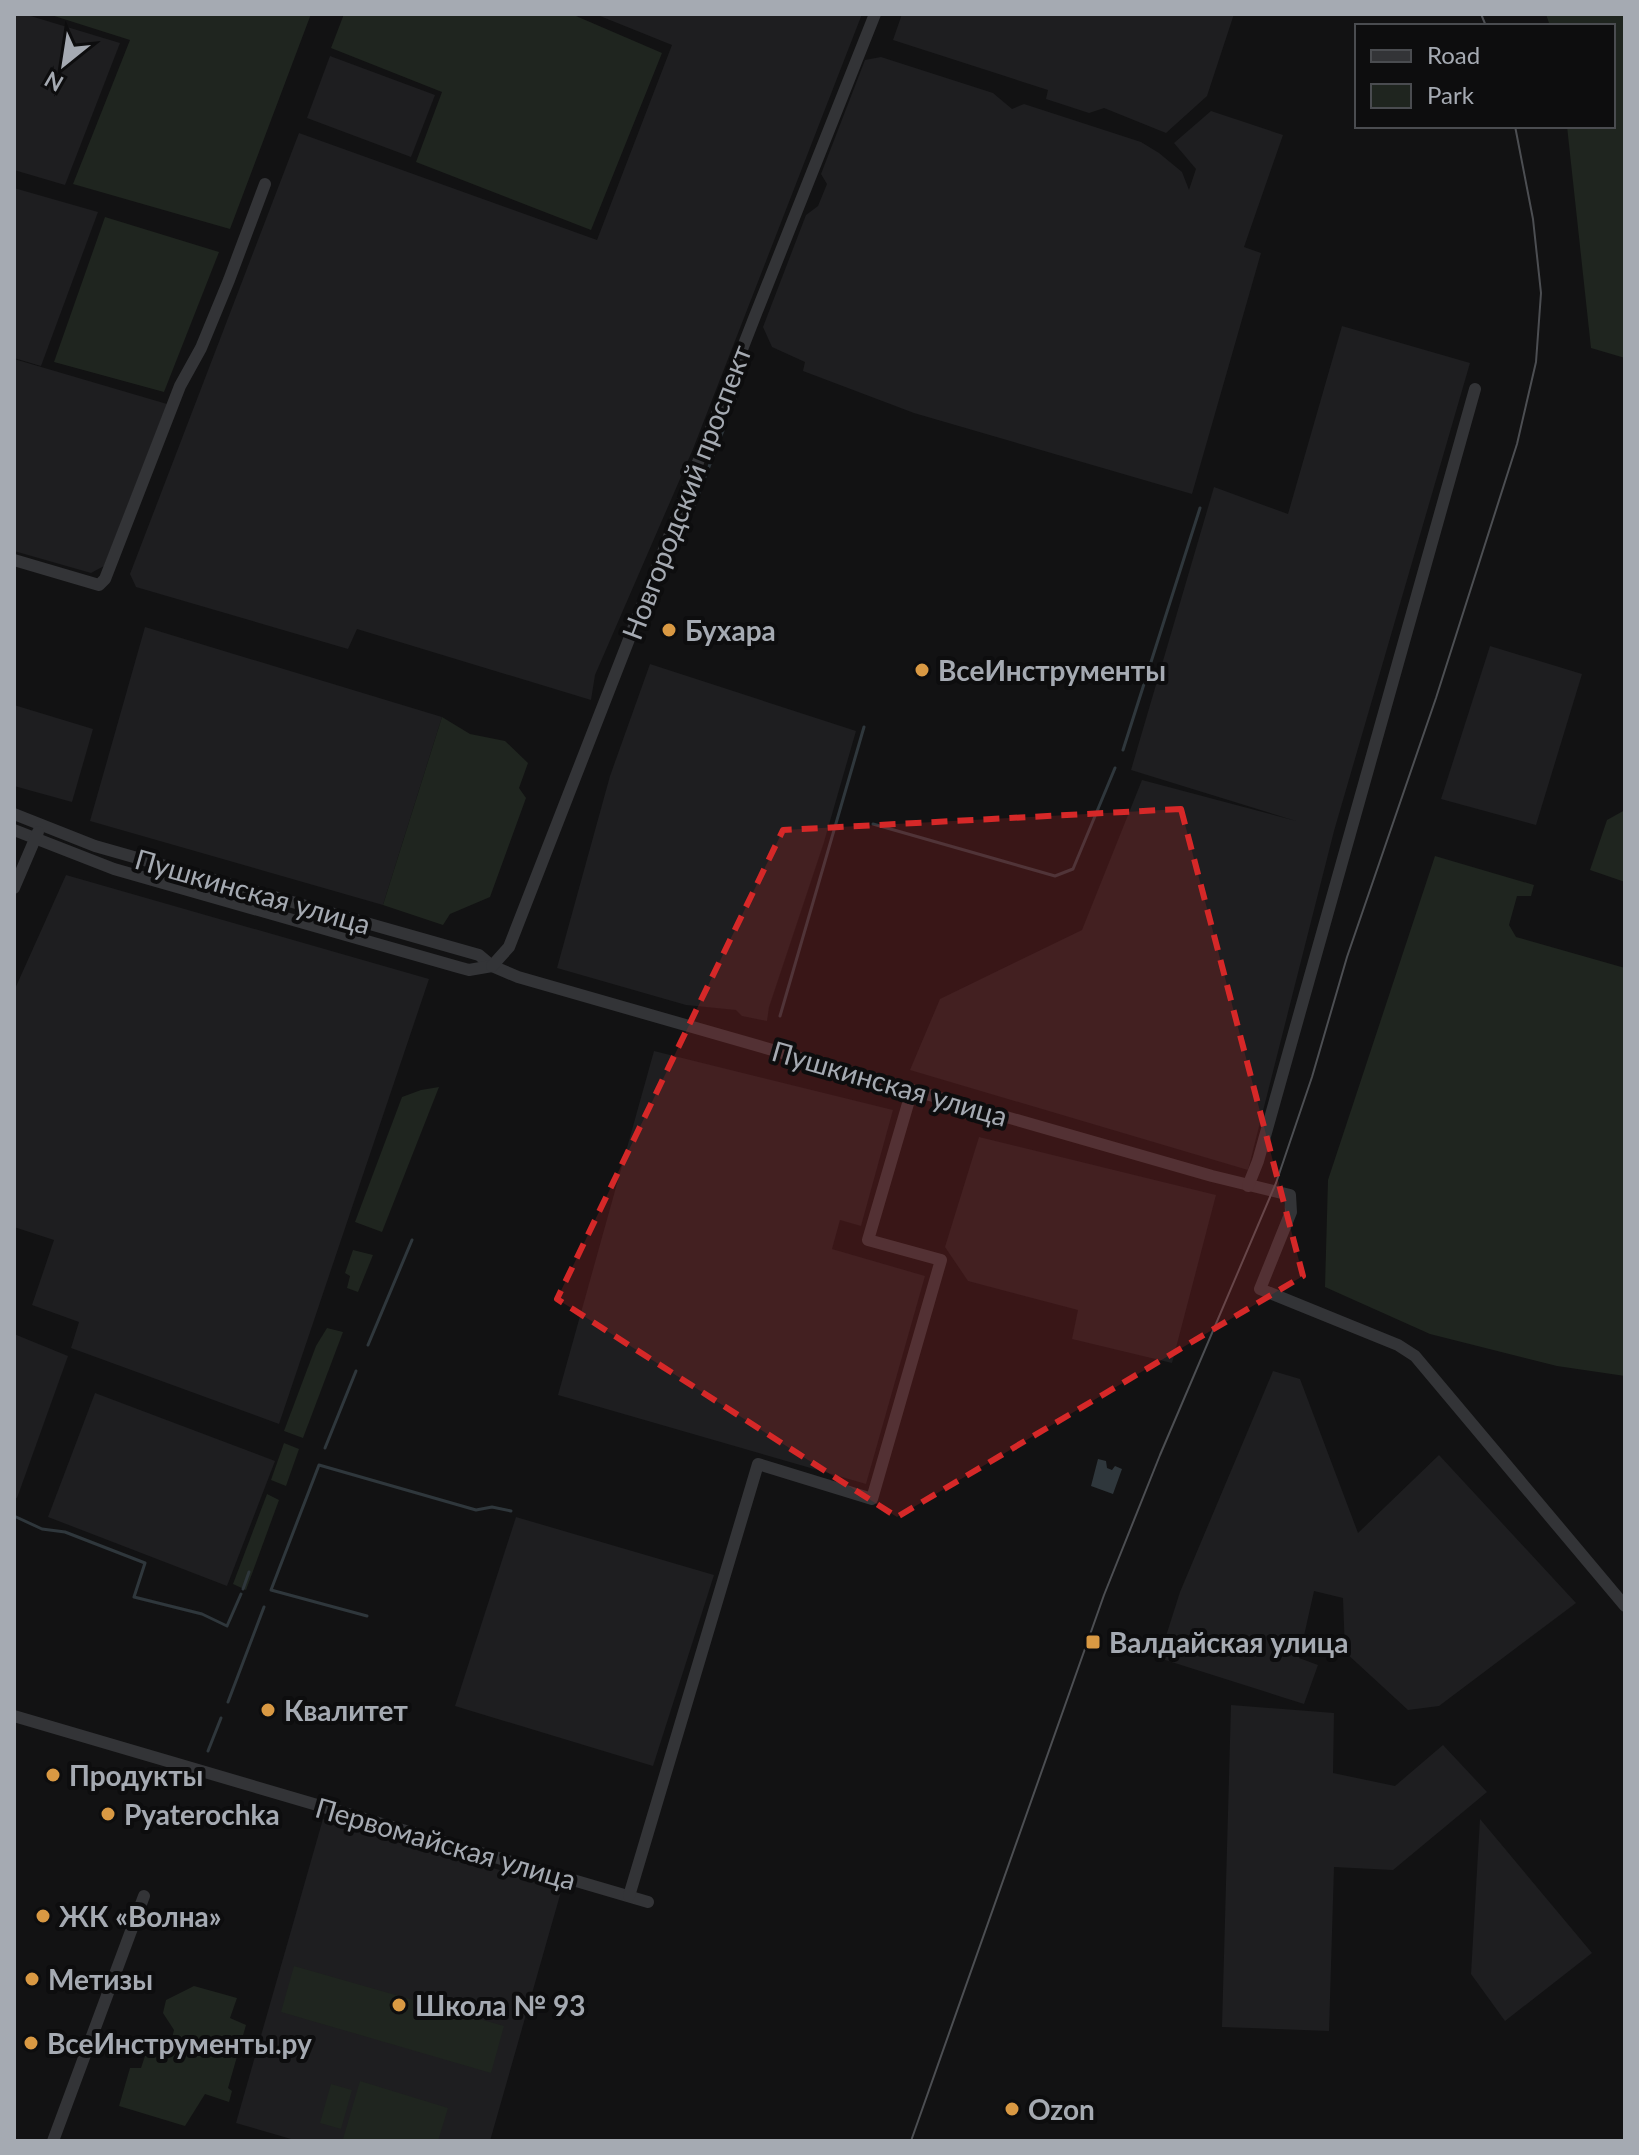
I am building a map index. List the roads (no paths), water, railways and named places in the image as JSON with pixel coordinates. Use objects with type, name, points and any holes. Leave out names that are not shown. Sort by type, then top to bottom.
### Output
[{"type":"street","name":"Новгородский проспект","points":[[492,966],[509,947],[875,14]]},
{"type":"street","points":[[14,560],[99,585],[105,579],[180,386],[201,348],[224,294],[265,184]]},
{"type":"street","points":[[1248,1186],[1258,1161],[1475,389]]},
{"type":"street","name":"Пушкинская улица","points":[[14,814],[95,846],[479,955],[492,966],[518,977],[1248,1186],[1290,1195],[1291,1212],[1260,1289],[1398,1345],[1415,1356],[1625,1606]]},
{"type":"street","points":[[14,888],[41,824]]},
{"type":"street","name":"Пушкинская улица","points":[[14,830],[114,869],[469,970],[492,966]]},
{"type":"street","points":[[629,1896],[758,1464],[872,1499],[941,1260],[868,1240],[912,1090]]},
{"type":"street","name":"Первомайская улица","points":[[14,1716],[648,1902]]},
{"type":"street","points":[[53,2141],[144,1896]]},
{"type":"waterway","points":[[732,407],[735,399]]},
{"type":"waterway","points":[[705,477],[726,423]]},
{"type":"waterway","points":[[690,515],[699,493]]},
{"type":"waterway","points":[[1123,750],[1200,508]]},
{"type":"waterway","points":[[780,1016],[864,727]]},
{"type":"waterway","points":[[873,824],[1055,876],[1073,869],[1115,768]]},
{"type":"waterway","points":[[368,1345],[412,1240]]},
{"type":"waterway","points":[[325,1448],[356,1371]]},
{"type":"waterway","points":[[367,1616],[271,1590],[319,1465],[476,1510],[492,1507],[511,1511]]},
{"type":"waterway","points":[[14,1516],[42,1529],[65,1532],[145,1563],[134,1597],[202,1614],[227,1626],[241,1594]]},
{"type":"waterway","points":[[243,1589],[249,1572]]},
{"type":"waterway","points":[[228,1702],[264,1607]]},
{"type":"waterway","points":[[208,1751],[221,1718]]},
{"type":"tram line","points":[[1481,14],[1485,24]]},
{"type":"tram line","points":[[911,2141],[1104,1595],[1276,1183],[1312,1077],[1347,957],[1436,698],[1517,444],[1536,362],[1541,293],[1533,219],[1515,128]]},
{"type":"place","name":"Бухара","points":[[669,630]]},
{"type":"place","name":"ВсеИнструменты","points":[[922,670]]},
{"type":"place","name":"Валдайская улица","points":[[1093,1642]]},
{"type":"place","name":"Квалитет","points":[[268,1710]]},
{"type":"place","name":"Продукты","points":[[53,1775]]},
{"type":"place","name":"Pyaterochka","points":[[108,1814]]},
{"type":"place","name":"ЖК «Волна»","points":[[43,1916]]},
{"type":"place","name":"Метизы","points":[[32,1979]]},
{"type":"place","name":"Школа № 93","points":[[399,2005]]},
{"type":"place","name":"ВсеИнструменты.ру","points":[[31,2043]]},
{"type":"place","name":"Ozon","points":[[1012,2109]]}]
